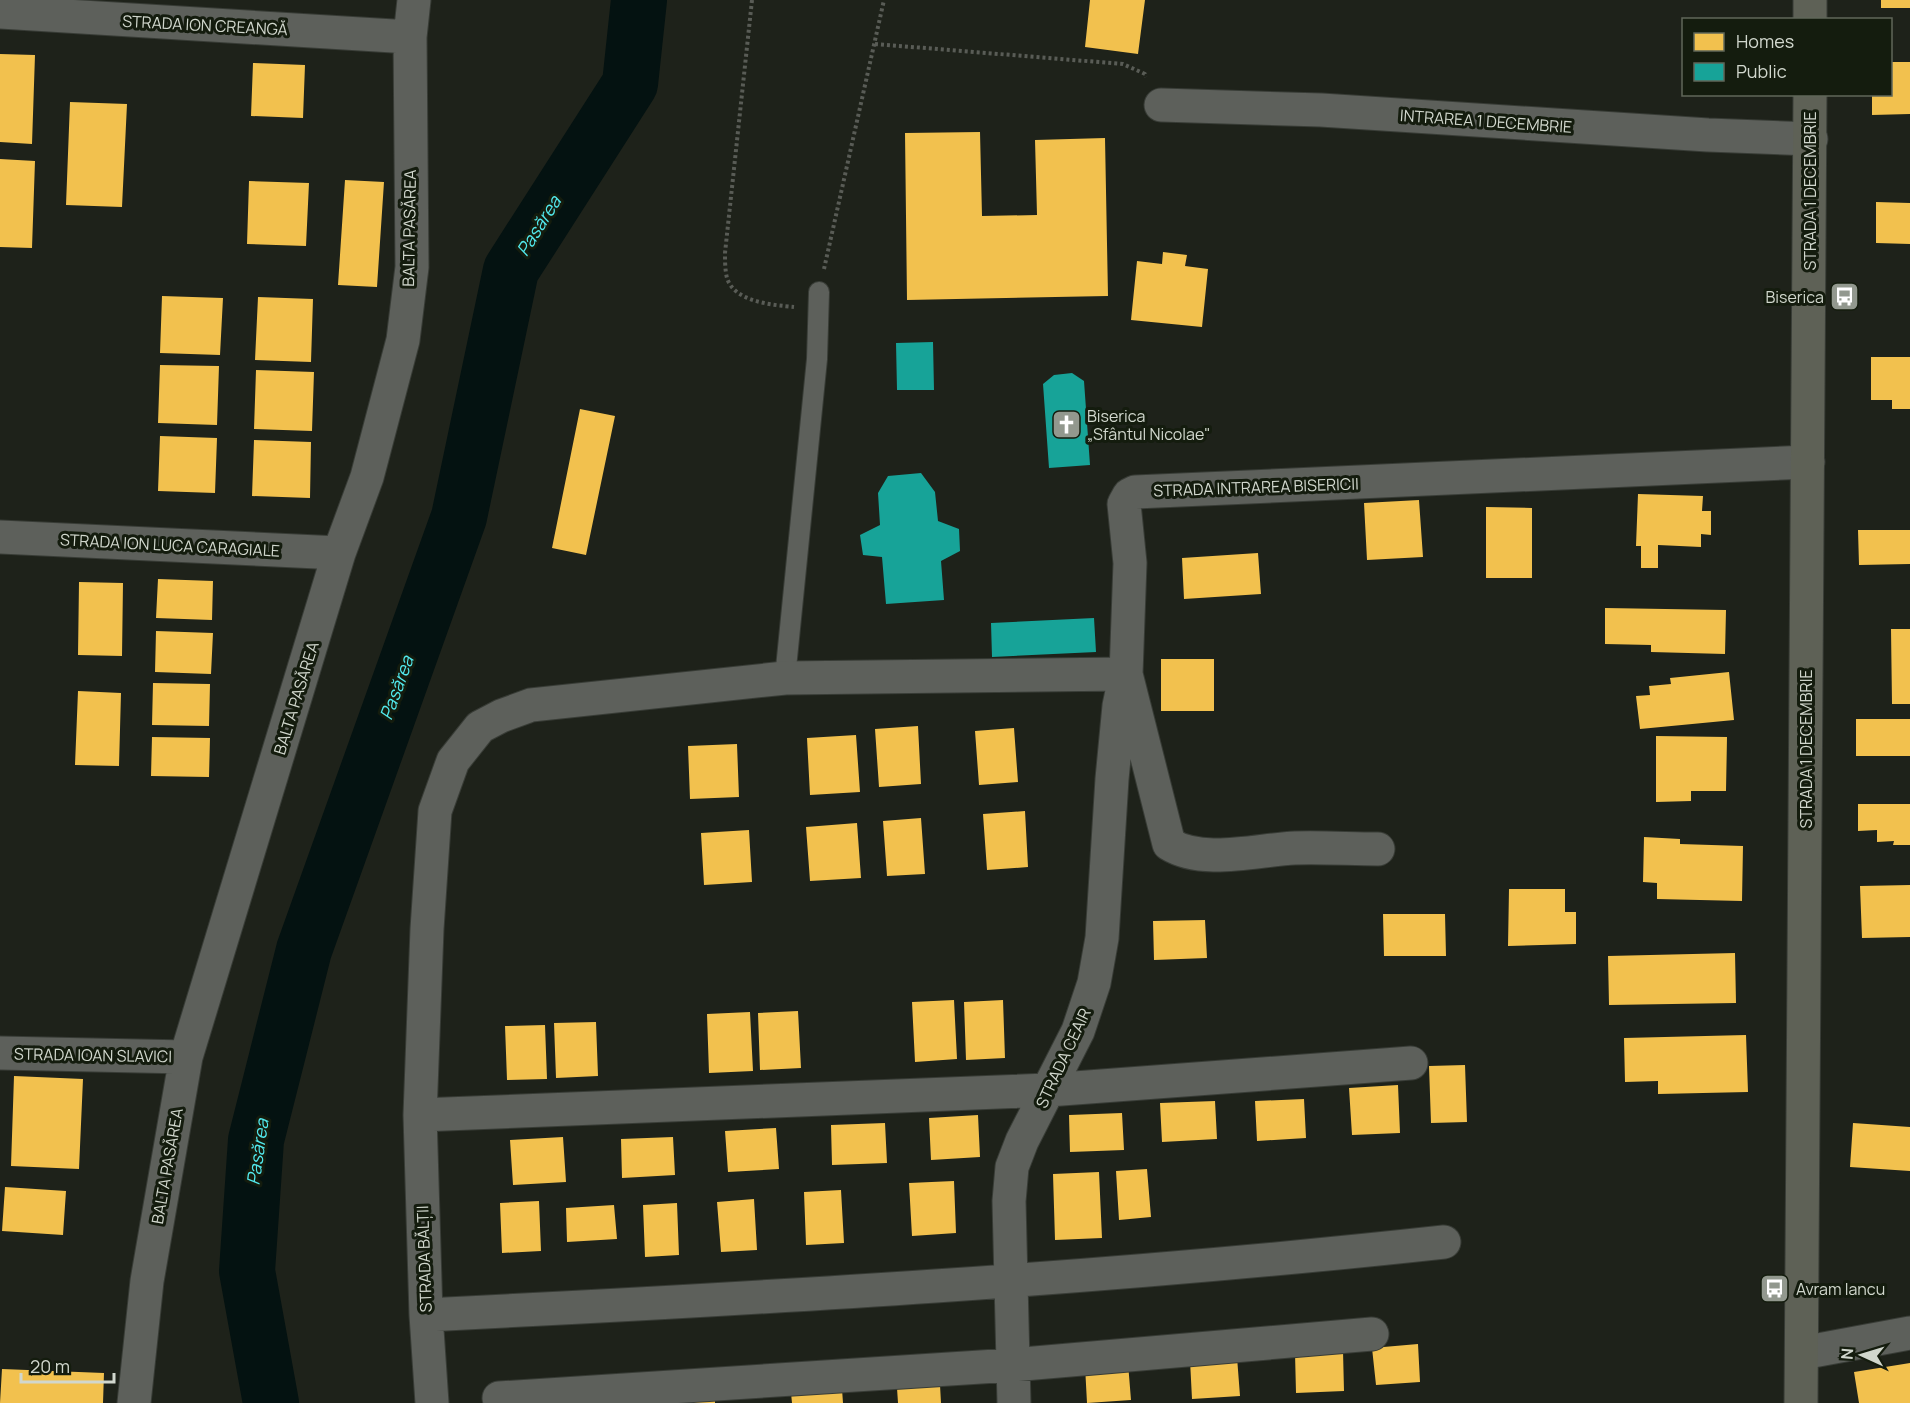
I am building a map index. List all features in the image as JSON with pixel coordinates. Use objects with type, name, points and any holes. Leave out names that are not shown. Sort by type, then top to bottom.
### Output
[{"type":"main road","points":[[1810,0],[1810,18]]},
{"type":"main road","name":"STRADA 1 DECEMBRIE","points":[[1801,1403],[1810,96]]},
{"type":"street","name":"BALTA PASĂREA","points":[[136,1399],[147,1281],[186,1057],[339,553],[367,477],[403,340],[412,267],[410,37],[414,0]]},
{"type":"street","name":"STRADA ION CREANGĂ","points":[[0,12],[410,37]]},
{"type":"street","name":"INTRAREA 1 DECEMBRIE","points":[[1161,105],[1321,110],[1811,139]]},
{"type":"street","name":"STRADA INTRAREA BISERICII","points":[[1378,849],[1296,848],[1207,856],[1180,851],[1169,844],[1126,674],[1130,563],[1124,504],[1129,495],[1135,492],[1808,462]]},
{"type":"street","name":"STRADA ION LUCA CARAGIALE","points":[[0,537],[339,553]]},
{"type":"street","name":"STRADA BĂLȚII","points":[[432,1403],[426,1315],[420,1115],[427,929],[435,811],[453,760],[480,727],[531,705],[785,678],[1126,674]]},
{"type":"street","name":"STRADA CEAIR","points":[[1014,1403],[1009,1201],[1012,1167],[1022,1141],[1078,1031],[1094,983],[1102,938],[1119,706],[1126,674]]},
{"type":"street","name":"STRADA IOAN SLAVICI","points":[[0,1053],[186,1057]]},
{"type":"street","points":[[420,1115],[1048,1090],[1410,1063]]},
{"type":"street","points":[[426,1315],[744,1299],[1010,1281],[1274,1261],[1444,1242]]},
{"type":"street","points":[[1802,1353],[1910,1333]]},
{"type":"street","points":[[499,1398],[1012,1365],[1372,1334]]},
{"type":"lane","points":[[785,678],[816,371],[819,292]]},
{"type":"path","points":[[752,0],[724,253],[727,278],[734,291],[765,304],[800,308],[811,303],[819,292],[884,0]]},
{"type":"path","points":[[875,44],[1123,64],[1145,74],[1161,105]]},
{"type":"building: Homes","points":[[1090,0],[1145,0],[1138,54],[1085,47]]},
{"type":"building: Homes","points":[[1881,0],[1910,0],[1910,8],[1881,8]]},
{"type":"building: Homes","points":[[0,54],[35,55],[32,144],[0,142]]},
{"type":"building: Homes","points":[[1892,62],[1910,62],[1910,114],[1872,115],[1872,96],[1892,96]]},
{"type":"building: Homes","points":[[253,63],[305,65],[303,118],[251,116]]},
{"type":"building: Homes","points":[[70,102],[127,104],[122,207],[66,205]]},
{"type":"building: Homes","points":[[980,132],[982,216],[1037,215],[1035,140],[1105,138],[1108,296],[907,300],[905,133]]},
{"type":"building: Homes","points":[[0,159],[35,161],[32,248],[0,247]]},
{"type":"building: Homes","points":[[345,180],[384,182],[377,287],[338,285]]},
{"type":"building: Homes","points":[[249,181],[309,183],[306,246],[247,244]]},
{"type":"building: Homes","points":[[1876,202],[1910,203],[1910,244],[1876,243]]},
{"type":"building: Homes","points":[[1163,252],[1187,255],[1185,266],[1208,269],[1202,327],[1131,320],[1137,261],[1162,264]]},
{"type":"building: Homes","points":[[162,296],[223,298],[220,355],[160,353]]},
{"type":"building: Homes","points":[[258,297],[313,299],[311,362],[255,360]]},
{"type":"building: Homes","points":[[1871,357],[1910,357],[1910,409],[1892,409],[1892,400],[1871,400]]},
{"type":"building: Homes","points":[[160,365],[219,366],[217,425],[158,423]]},
{"type":"building: Homes","points":[[256,370],[314,372],[312,431],[254,429]]},
{"type":"building: Homes","points":[[580,409],[615,416],[586,555],[552,548]]},
{"type":"building: Homes","points":[[160,436],[217,438],[215,493],[158,491]]},
{"type":"building: Homes","points":[[254,440],[311,442],[310,498],[252,496]]},
{"type":"building: Homes","points":[[1638,494],[1703,496],[1702,511],[1711,511],[1711,535],[1701,534],[1701,547],[1658,545],[1658,568],[1641,568],[1641,546],[1636,546]]},
{"type":"building: Homes","points":[[1419,500],[1423,557],[1367,560],[1364,503]]},
{"type":"building: Homes","points":[[1486,507],[1532,508],[1532,578],[1486,578]]},
{"type":"building: Homes","points":[[1858,530],[1910,530],[1910,564],[1859,565]]},
{"type":"building: Homes","points":[[1258,553],[1261,594],[1184,599],[1182,558]]},
{"type":"building: Homes","points":[[158,579],[213,581],[212,620],[156,618]]},
{"type":"building: Homes","points":[[79,582],[123,583],[122,656],[78,655]]},
{"type":"building: Homes","points":[[1605,608],[1726,610],[1725,654],[1651,652],[1651,645],[1605,644]]},
{"type":"building: Homes","points":[[1891,629],[1910,629],[1910,704],[1892,704]]},
{"type":"building: Homes","points":[[156,631],[213,633],[211,674],[155,672]]},
{"type":"building: Homes","points":[[1161,659],[1214,659],[1214,711],[1161,711]]},
{"type":"building: Homes","points":[[1729,672],[1734,720],[1640,729],[1636,696],[1650,695],[1649,686],[1671,684],[1670,678]]},
{"type":"building: Homes","points":[[153,683],[210,684],[209,726],[152,725]]},
{"type":"building: Homes","points":[[78,691],[121,693],[119,766],[75,765]]},
{"type":"building: Homes","points":[[1856,719],[1910,719],[1910,756],[1856,756]]},
{"type":"building: Homes","points":[[918,726],[921,784],[879,787],[875,729]]},
{"type":"building: Homes","points":[[1014,728],[1018,782],[979,785],[975,731]]},
{"type":"building: Homes","points":[[856,735],[860,792],[810,795],[807,738]]},
{"type":"building: Homes","points":[[1656,736],[1727,737],[1726,791],[1691,791],[1691,801],[1656,802]]},
{"type":"building: Homes","points":[[152,737],[210,738],[209,777],[151,776]]},
{"type":"building: Homes","points":[[737,744],[739,797],[690,799],[688,746]]},
{"type":"building: Homes","points":[[1858,804],[1910,804],[1910,845],[1893,845],[1894,841],[1877,842],[1877,830],[1858,831]]},
{"type":"building: Homes","points":[[1025,811],[1028,867],[987,870],[983,814]]},
{"type":"building: Homes","points":[[921,818],[925,874],[887,876],[883,821]]},
{"type":"building: Homes","points":[[857,823],[861,878],[810,881],[806,827]]},
{"type":"building: Homes","points":[[749,830],[752,882],[704,885],[701,833]]},
{"type":"building: Homes","points":[[1644,837],[1680,839],[1680,844],[1743,846],[1742,901],[1657,899],[1657,883],[1643,882]]},
{"type":"building: Homes","points":[[1910,885],[1910,937],[1862,938],[1860,886]]},
{"type":"building: Homes","points":[[1509,889],[1565,889],[1565,912],[1576,912],[1576,944],[1508,946]]},
{"type":"building: Homes","points":[[1383,914],[1445,914],[1446,956],[1384,956]]},
{"type":"building: Homes","points":[[1205,920],[1207,958],[1154,960],[1153,921]]},
{"type":"building: Homes","points":[[1735,953],[1736,1003],[1609,1005],[1608,956]]},
{"type":"building: Homes","points":[[954,1000],[957,1059],[915,1062],[912,1002]]},
{"type":"building: Homes","points":[[1003,1000],[1005,1058],[966,1060],[964,1002]]},
{"type":"building: Homes","points":[[798,1011],[801,1068],[760,1070],[758,1013]]},
{"type":"building: Homes","points":[[750,1012],[753,1071],[709,1073],[707,1014]]},
{"type":"building: Homes","points":[[596,1022],[598,1076],[556,1078],[554,1023]]},
{"type":"building: Homes","points":[[545,1025],[547,1079],[507,1080],[505,1026]]},
{"type":"building: Homes","points":[[1746,1035],[1748,1092],[1658,1094],[1658,1081],[1625,1082],[1624,1038]]},
{"type":"building: Homes","points":[[1465,1065],[1467,1122],[1431,1123],[1429,1066]]},
{"type":"building: Homes","points":[[14,1076],[83,1079],[79,1169],[11,1166]]},
{"type":"building: Homes","points":[[1398,1085],[1400,1133],[1352,1135],[1349,1088]]},
{"type":"building: Homes","points":[[1304,1099],[1306,1138],[1257,1141],[1255,1101]]},
{"type":"building: Homes","points":[[1215,1101],[1217,1139],[1162,1142],[1160,1103]]},
{"type":"building: Homes","points":[[1122,1113],[1124,1150],[1070,1152],[1069,1115]]},
{"type":"building: Homes","points":[[978,1115],[980,1157],[931,1160],[929,1118]]},
{"type":"building: Homes","points":[[885,1123],[887,1163],[832,1165],[831,1125]]},
{"type":"building: Homes","points":[[1853,1123],[1910,1127],[1910,1171],[1850,1167]]},
{"type":"building: Homes","points":[[776,1128],[779,1169],[728,1172],[725,1131]]},
{"type":"building: Homes","points":[[563,1137],[566,1182],[513,1185],[510,1140]]},
{"type":"building: Homes","points":[[673,1137],[675,1175],[622,1178],[621,1139]]},
{"type":"building: Homes","points":[[1147,1169],[1151,1217],[1119,1220],[1116,1171]]},
{"type":"building: Homes","points":[[1099,1172],[1102,1238],[1055,1240],[1053,1174]]},
{"type":"building: Homes","points":[[954,1181],[956,1233],[912,1236],[909,1183]]},
{"type":"building: Homes","points":[[5,1187],[66,1191],[63,1235],[2,1231]]},
{"type":"building: Homes","points":[[841,1190],[844,1243],[806,1245],[804,1192]]},
{"type":"building: Homes","points":[[754,1199],[757,1250],[721,1252],[717,1202]]},
{"type":"building: Homes","points":[[539,1201],[541,1251],[502,1253],[500,1203]]},
{"type":"building: Homes","points":[[677,1203],[679,1255],[645,1257],[643,1205]]},
{"type":"building: Homes","points":[[614,1205],[617,1239],[567,1242],[566,1208]]},
{"type":"building: Homes","points":[[1418,1344],[1420,1382],[1376,1385],[1372,1348]]},
{"type":"building: Homes","points":[[1343,1351],[1344,1391],[1296,1393],[1295,1353]]},
{"type":"building: Homes","points":[[1237,1357],[1240,1396],[1192,1399],[1190,1360]]},
{"type":"building: Homes","points":[[1128,1363],[1131,1400],[1087,1403],[1085,1366]]},
{"type":"building: Homes","points":[[1910,1363],[1910,1403],[1859,1403],[1854,1372]]},
{"type":"building: Homes","points":[[2,1369],[104,1373],[103,1403],[0,1403]]},
{"type":"building: Homes","points":[[940,1385],[941,1403],[898,1403],[897,1388]]},
{"type":"building: Homes","points":[[842,1389],[843,1403],[792,1403],[791,1393]]},
{"type":"building: Homes","points":[[715,1398],[715,1403],[668,1403]]},
{"type":"building: Public","points":[[933,342],[934,390],[897,390],[896,343]]},
{"type":"building: Public","name":"Biserica „Sfântul Nicolae\"","points":[[1072,373],[1084,381],[1090,465],[1049,468],[1043,384],[1054,375]]},
{"type":"building: Public","points":[[921,473],[935,492],[938,521],[959,529],[960,551],[941,561],[944,600],[886,604],[882,557],[863,555],[860,535],[880,525],[878,493],[888,476]]},
{"type":"building: Public","points":[[1094,618],[1096,652],[992,657],[991,623]]},
{"type":"waterway","name":"Pasărea","points":[[271,1403],[247,1271],[256,1140],[304,950],[459,517],[511,270],[630,84],[639,0]]},
{"type":"place","name":"Biserica","points":[[1845,297]]},
{"type":"place","name":"Biserica „Sfântul Nicolae\"","points":[[1066,425]]},
{"type":"place","name":"Avram Iancu","points":[[1775,1289]]}]
